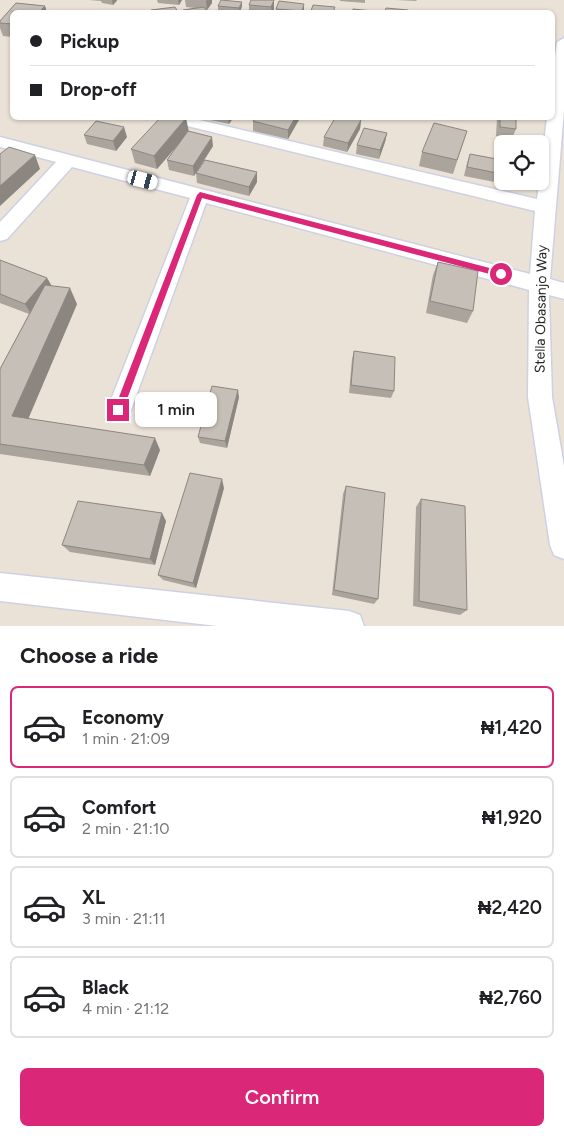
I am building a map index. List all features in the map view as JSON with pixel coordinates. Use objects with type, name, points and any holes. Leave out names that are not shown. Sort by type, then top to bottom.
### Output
[{"type":"street","name":"Stella Obasanjo Way","points":[[564,42],[545,207],[539,284],[540,397],[564,545]]},
{"type":"street","points":[[181,120],[545,207]]},
{"type":"street","points":[[0,142],[564,290],[564,296]]},
{"type":"street","points":[[0,234],[68,160]]},
{"type":"street","points":[[118,410],[200,195]]},
{"type":"street","points":[[0,587],[349,626]]},
{"type":"building","points":[[221,0],[242,2],[239,8],[218,6]]},
{"type":"building","points":[[251,0],[274,0],[271,7],[249,5]]},
{"type":"building","points":[[279,1],[304,4],[302,10],[276,9]]},
{"type":"building","points":[[16,3],[45,6],[41,10],[10,10],[10,24],[0,23],[0,21]]},
{"type":"building","points":[[313,5],[335,7],[334,10],[311,10]]},
{"type":"building","points":[[175,7],[177,10],[151,10]]},
{"type":"building","points":[[204,7],[206,10],[183,10]]},
{"type":"building","points":[[386,8],[408,10],[386,10]]},
{"type":"building","points":[[158,120],[184,120],[154,156],[131,149]]},
{"type":"building","points":[[254,120],[294,120],[288,130]]},
{"type":"building","points":[[334,120],[361,120],[348,143],[324,137]]},
{"type":"building","points":[[500,120],[516,120],[516,129],[500,127]]},
{"type":"building","points":[[96,121],[124,127],[113,141],[84,135]]},
{"type":"building","points":[[434,123],[467,131],[457,160],[422,152]]},
{"type":"building","points":[[364,128],[387,133],[380,150],[357,145]]},
{"type":"building","points":[[188,131],[212,137],[193,166],[167,160]]},
{"type":"building","points":[[9,147],[35,155],[0,186],[0,154]]},
{"type":"building","points":[[470,154],[494,158],[494,172],[467,167]]},
{"type":"building","points":[[205,160],[257,172],[249,187],[196,173]]},
{"type":"building","points":[[0,260],[47,278],[25,304],[0,294]]},
{"type":"building","points":[[438,262],[478,271],[473,311],[430,301]]},
{"type":"building","points":[[45,285],[70,288],[12,416],[155,438],[144,465],[0,444],[0,369]]},
{"type":"building","points":[[354,351],[395,357],[394,391],[351,385]]},
{"type":"building","points":[[212,386],[238,390],[225,441],[198,437]]},
{"type":"building","points":[[190,473],[222,479],[193,583],[158,575]]},
{"type":"building","points":[[346,486],[385,493],[378,599],[334,590]]},
{"type":"building","points":[[421,499],[465,506],[467,610],[419,601]]},
{"type":"building","points":[[78,501],[162,513],[150,559],[62,545]]},
{"type":"route","points":[[118,410],[200,195],[501,274]]}]
